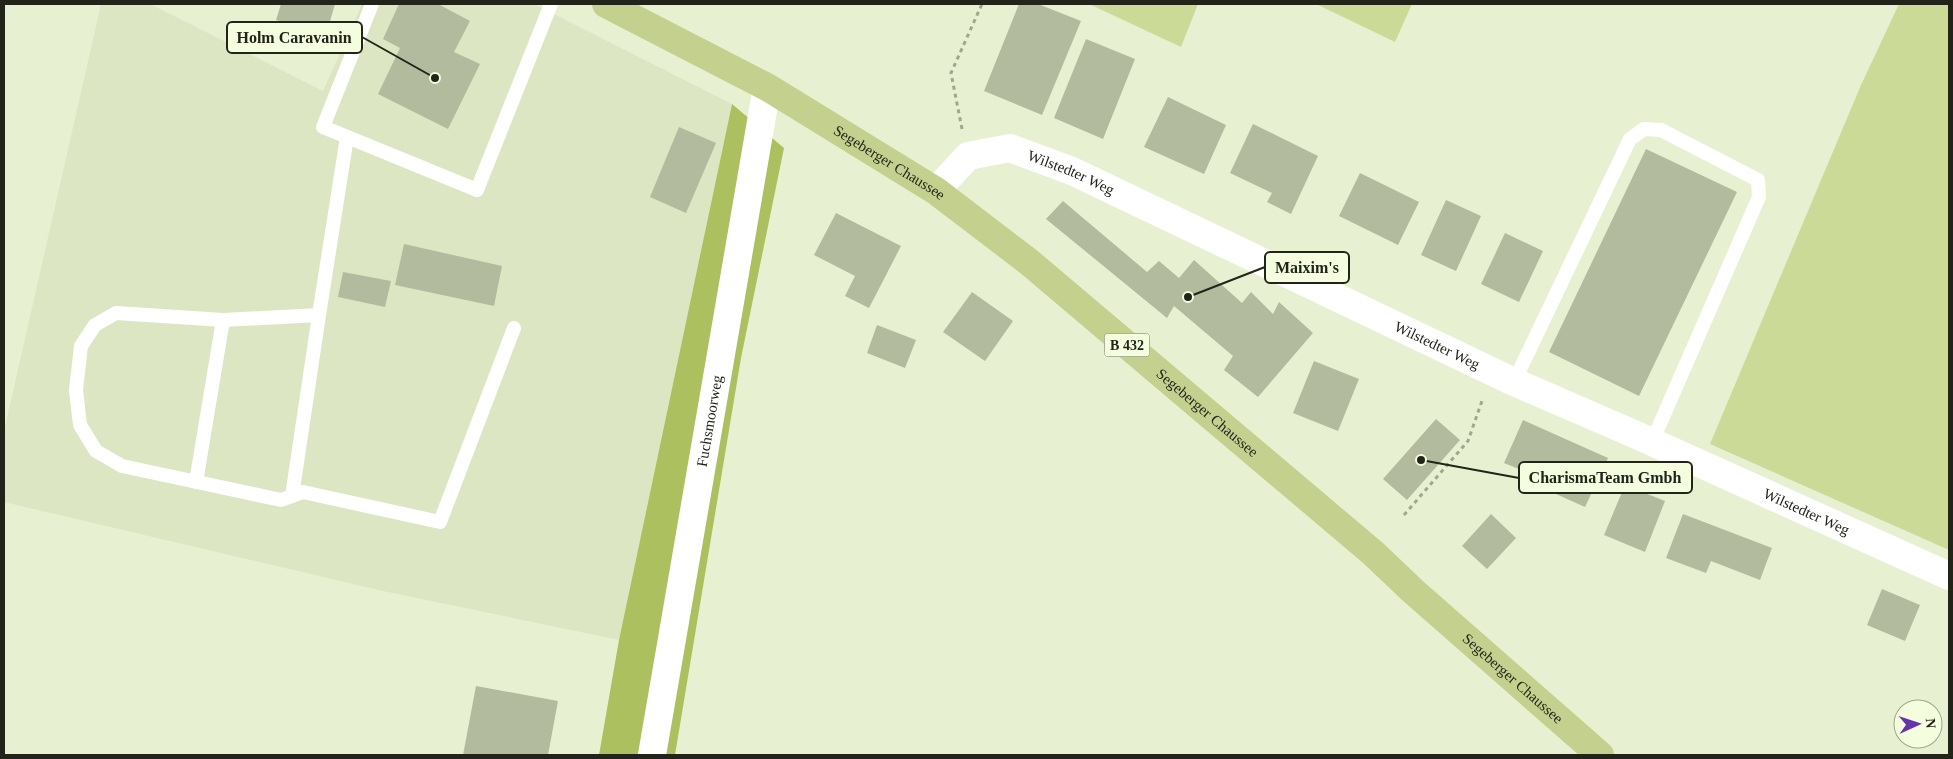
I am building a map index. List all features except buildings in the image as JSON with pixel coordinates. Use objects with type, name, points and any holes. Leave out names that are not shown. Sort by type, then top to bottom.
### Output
[{"type":"main road","name":"Segeberger Chaussee","points":[[606,4],[767,87],[936,192],[1029,262],[1373,553],[1413,591],[1600,755]]},
{"type":"street","name":"Fuchsmoorweg","points":[[652,755],[767,87]]},
{"type":"street","name":"Wilstedter Weg","points":[[968,156],[1010,148],[1072,171],[1504,376],[1949,576]]},
{"type":"street","points":[[936,192],[968,156]]},
{"type":"lane","points":[[372,4],[322,127],[477,190],[552,4]]},
{"type":"lane","points":[[1504,376],[1630,139],[1644,129],[1661,130],[1758,180],[1759,197],[1652,442]]},
{"type":"lane","points":[[292,496],[347,137]]},
{"type":"lane","points":[[319,315],[223,320],[116,313],[95,325],[80,346],[76,390],[80,425],[96,451],[122,466],[281,500],[303,492],[440,522],[514,328]]},
{"type":"lane","points":[[196,482],[223,320]]},
{"type":"path","points":[[968,156],[951,73],[982,4]]},
{"type":"path","points":[[1404,515],[1468,442],[1504,376]]},
{"type":"shaded area","points":[[101,4],[150,4],[323,91],[362,4],[534,4],[732,104],[619,640],[383,591],[4,502],[4,431]]},
{"type":"green space","points":[[1089,4],[1198,4],[1181,47]]},
{"type":"green space","points":[[1316,4],[1412,4],[1395,42]]},
{"type":"green space","points":[[1899,4],[1949,4],[1949,550],[1710,444],[1861,85]]},
{"type":"green space","points":[[732,104],[784,148],[741,358],[675,755],[599,755],[619,640]]},
{"type":"place","name":"Holm Caravanin","points":[[435,78]]},
{"type":"place","name":"Maixim's","points":[[1188,297]]},
{"type":"place","name":"CharismaTeam Gmbh","points":[[1421,460]]}]
